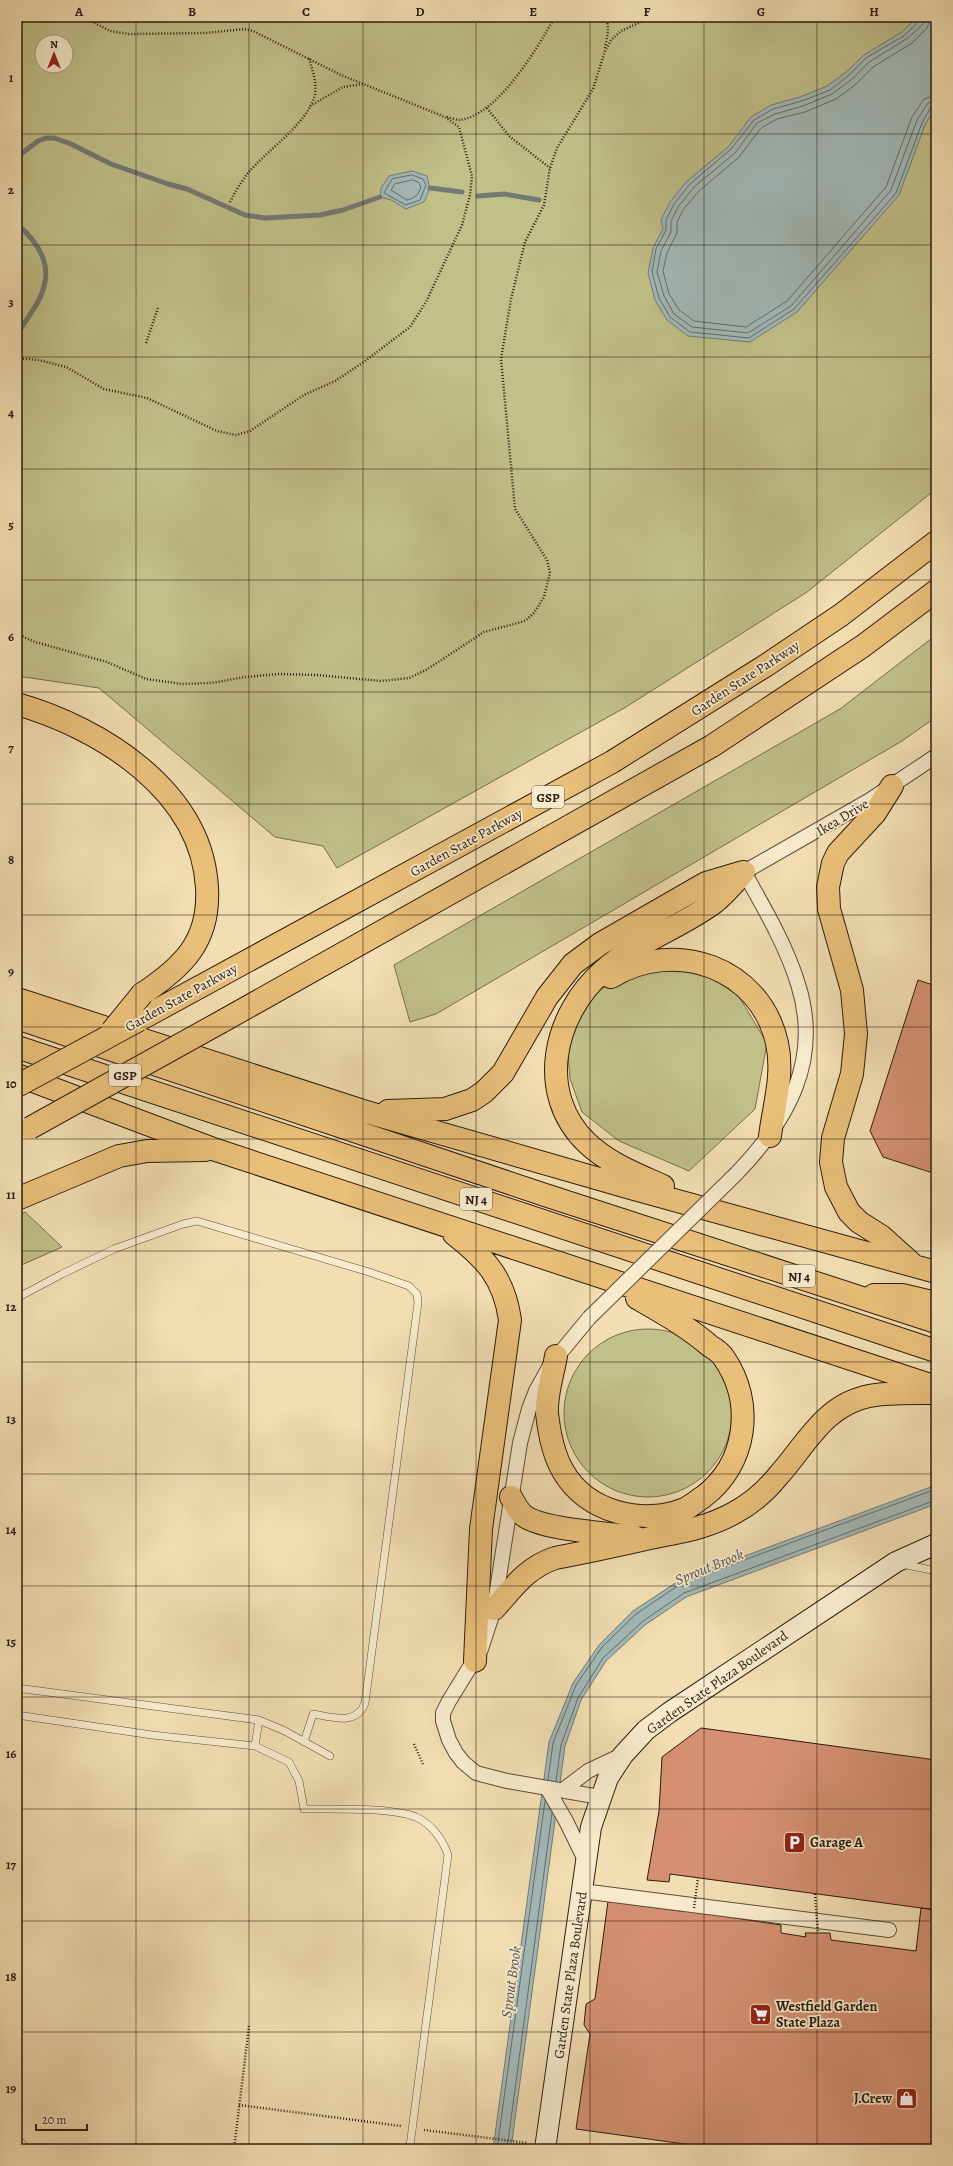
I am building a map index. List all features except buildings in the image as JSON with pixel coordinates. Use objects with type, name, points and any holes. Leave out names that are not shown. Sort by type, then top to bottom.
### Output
[{"type":"highway","name":"Garden State Parkway","points":[[17,1086],[612,762],[765,666],[840,615],[936,542]]},
{"type":"highway","name":"GSP","points":[[23,1131],[626,796],[712,746],[863,646],[936,591]]},
{"type":"highway","points":[[17,704],[70,724],[106,744],[132,762],[156,782],[181,812],[195,839],[204,864],[207,898],[200,934],[193,949],[185,961],[173,972],[142,994],[106,1038]]},
{"type":"highway","points":[[892,786],[875,813],[838,853],[833,863],[828,887],[829,909],[852,990],[856,1034],[852,1074],[833,1138],[831,1162],[836,1187],[849,1212],[859,1222],[881,1236],[914,1266]]},
{"type":"highway","points":[[732,1217],[609,1160],[586,1142],[576,1129],[561,1101],[556,1072],[559,1040],[572,1008],[593,981],[614,962],[715,902],[744,872]]},
{"type":"highway","points":[[363,1111],[445,1109],[459,1105],[478,1096],[494,1084],[503,1073],[546,997],[573,964],[600,944],[706,882],[744,872]]},
{"type":"highway","points":[[581,995],[631,967],[660,960],[692,961],[722,971],[736,980],[749,990],[766,1014],[777,1043],[780,1076],[770,1136]]},
{"type":"highway","points":[[17,999],[363,1111],[732,1217],[936,1272]]},
{"type":"highway","name":"NJ 4","points":[[17,1018],[546,1195],[936,1322]]},
{"type":"highway","name":"NJ 4","points":[[17,1047],[936,1351]]},
{"type":"highway","points":[[17,1075],[216,1150],[446,1227],[936,1387]]},
{"type":"highway","points":[[17,1200],[119,1156],[147,1151],[216,1150]]},
{"type":"highway","points":[[446,1227],[484,1260],[499,1280],[507,1300],[510,1320],[481,1529],[475,1660]]},
{"type":"highway","points":[[556,1356],[548,1397],[547,1411],[555,1452],[563,1471],[573,1485],[595,1503],[616,1512],[634,1515],[651,1516],[669,1513],[686,1508],[709,1492],[730,1468],[740,1444],[743,1409],[738,1385],[724,1357],[691,1330],[596,1275]]},
{"type":"highway","points":[[854,1295],[902,1295],[936,1303]]},
{"type":"highway","points":[[494,1609],[522,1577],[539,1563],[555,1558],[685,1532],[712,1525],[735,1512],[760,1495],[779,1476],[817,1426],[827,1416],[842,1406],[876,1395],[898,1392],[936,1394]]},
{"type":"highway","points":[[511,1496],[522,1514],[534,1521],[559,1527],[650,1538]]},
{"type":"street","name":"Ikea Drive","points":[[744,872],[831,824],[892,786],[936,756]]},
{"type":"street","points":[[600,1797],[518,1783],[476,1773],[463,1762],[449,1740],[445,1728],[443,1713],[475,1660],[486,1636],[494,1609],[520,1443],[536,1391],[556,1356],[589,1318],[737,1173],[770,1136],[785,1113],[800,1076],[804,1048],[804,1017],[798,985],[788,958],[744,872]]},
{"type":"street","name":"Garden State Plaza Boulevard","points":[[545,2149],[591,1827],[600,1797],[608,1778],[623,1755],[646,1730],[670,1712],[896,1562],[936,1544]]},
{"type":"street","points":[[563,1790],[588,1771],[623,1755]]},
{"type":"street","points":[[547,1788],[586,1862]]},
{"type":"street","points":[[582,1891],[889,1930]]},
{"type":"lane","points":[[17,1298],[114,1249],[183,1224],[197,1221],[369,1272],[409,1286],[417,1294],[418,1303],[365,1703],[361,1712],[352,1717],[313,1714],[304,1742]]},
{"type":"lane","points":[[896,1562],[936,1571]]},
{"type":"lane","points":[[17,1688],[259,1720],[330,1756]]},
{"type":"lane","points":[[17,1716],[152,1735],[255,1746],[289,1762],[299,1781],[304,1808],[406,1813],[429,1825],[444,1844],[448,1855],[448,1864],[410,2146]]},
{"type":"lane","points":[[255,1746],[259,1720]]},
{"type":"lane","points":[[17,2139],[28,2149]]},
{"type":"path","points":[[83,17],[110,31],[129,34],[206,33],[244,29],[253,31],[365,84],[445,117],[459,120],[487,108],[504,91],[529,60],[555,17]]},
{"type":"path","points":[[17,634],[34,642],[107,662],[146,679],[182,684],[211,683],[245,677],[279,674],[318,675],[381,681],[409,678],[426,670],[484,632],[525,621],[534,613],[544,597],[550,573],[546,560],[515,509],[501,359],[520,257],[525,242],[544,205],[550,168],[557,148],[593,89],[605,51],[608,31],[607,17]]},
{"type":"path","points":[[605,51],[611,40],[621,31],[647,19],[662,17]]},
{"type":"path","points":[[230,202],[248,174],[294,126],[310,106],[316,82],[309,58]]},
{"type":"path","points":[[310,106],[343,87],[365,84]]},
{"type":"path","points":[[487,108],[509,136],[550,168]]},
{"type":"path","points":[[17,358],[39,360],[66,367],[104,389],[147,398],[217,431],[236,435],[250,431],[304,395],[335,381],[361,364],[410,327],[426,302],[462,225],[470,195],[472,176],[459,127],[445,117]]},
{"type":"path","points":[[146,343],[158,308]]},
{"type":"path","points":[[414,1744],[423,1764]]},
{"type":"path","points":[[694,1908],[698,1878]]},
{"type":"path","points":[[815,1894],[818,1933]]},
{"type":"path","points":[[234,2149],[249,2026]]},
{"type":"path","points":[[239,2105],[524,2142]]},
{"type":"green space","points":[[17,17],[936,17],[936,489],[807,592],[626,707],[337,868],[323,846],[275,837],[99,688],[17,676]]},
{"type":"green space","points":[[936,635],[936,717],[902,741],[436,1014],[410,1022],[394,965],[840,709]]},
{"type":"green space","points":[[692,967],[738,995],[767,1043],[755,1109],[689,1171],[619,1141],[582,1112],[570,1079],[567,1041],[584,1000],[631,971]]},
{"type":"green space","points":[[25,1212],[62,1247],[17,1267],[17,1216]]},
{"type":"green space","points":[[648,1329],[672,1333],[687,1339],[701,1348],[713,1360],[722,1374],[728,1389],[732,1413],[728,1437],[722,1452],[713,1466],[701,1478],[687,1487],[672,1493],[648,1497],[624,1493],[609,1487],[595,1478],[583,1466],[574,1452],[568,1437],[564,1413],[568,1389],[574,1374],[583,1360],[595,1348],[609,1339],[624,1333]]},
{"type":"water","points":[[917,17],[936,17],[936,107],[925,125],[899,195],[797,312],[750,342],[688,336],[667,320],[655,300],[648,273],[653,248],[663,229],[661,220],[670,202],[687,181],[728,147],[751,117],[771,105],[800,97],[827,86],[845,73],[864,55],[902,32]]},
{"type":"water","points":[[412,171],[427,176],[429,189],[424,202],[406,209],[391,200],[380,197],[381,188],[389,176]]},
{"type":"water","points":[[936,1485],[936,1504],[686,1597],[645,1625],[606,1661],[581,1700],[565,1746],[511,2149],[493,2149],[549,1742],[573,1683],[599,1645],[633,1611],[680,1580]]},
{"type":"waterway","points":[[17,157],[38,141],[46,138],[54,138],[71,144],[111,164],[187,189],[245,215],[265,218],[320,215],[343,210],[380,197]]},
{"type":"waterway","points":[[430,188],[462,192]]},
{"type":"waterway","points":[[478,196],[504,194],[539,200]]},
{"type":"waterway","points":[[17,224],[36,244],[42,255],[46,276],[44,288],[39,300],[17,333]]},
{"type":"place","name":"Garage A","points":[[795,1842]]},
{"type":"place","name":"Westfield Garden State Plaza","points":[[760,2014]]},
{"type":"place","name":"J.Crew","points":[[907,2098]]},
{"type":"water label","name":"Sprout Brook","points":[[709,1567]]},
{"type":"water label","name":"Sprout Brook","points":[[511,1982]]}]
